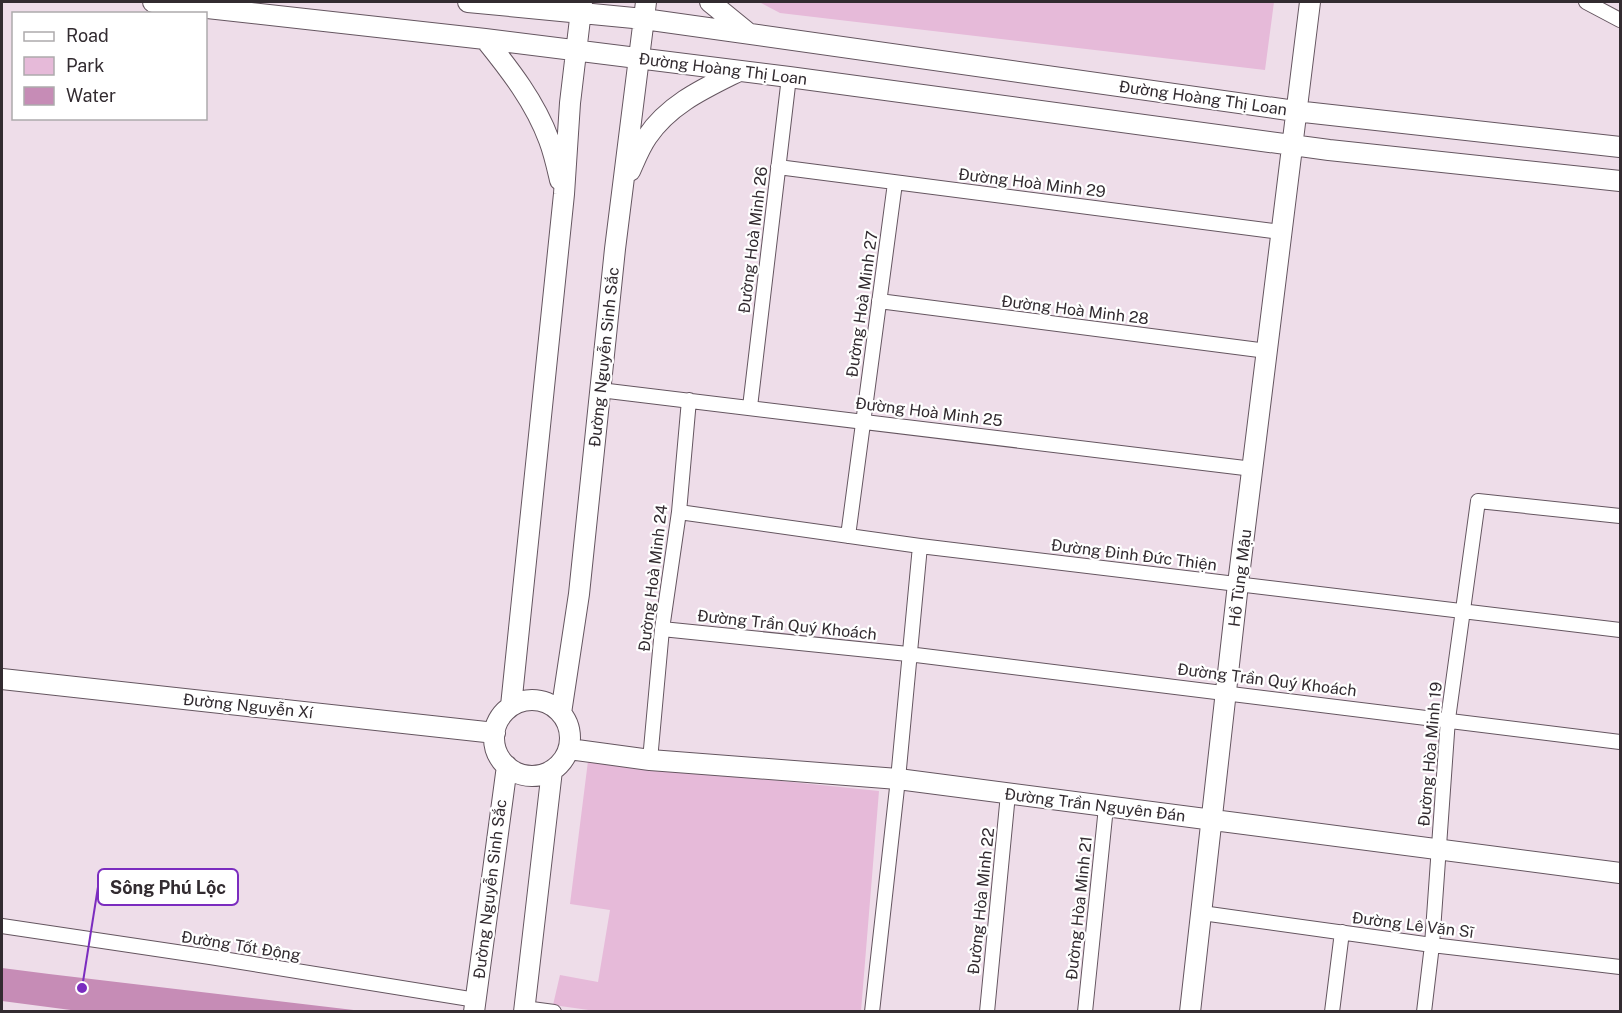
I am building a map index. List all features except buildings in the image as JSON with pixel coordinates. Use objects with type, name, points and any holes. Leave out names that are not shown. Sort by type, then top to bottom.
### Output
[{"type":"street","name":"Đường Hoàng Thị Loan","points":[[153,2],[485,39],[789,77],[1340,151],[1620,181]]},
{"type":"street","name":"Đường Hoàng Thị Loan","points":[[478,2],[645,10],[751,34],[1295,111],[1620,147]]},
{"type":"street","points":[[710,2],[751,34]]},
{"type":"street","name":"Hồ Tùng Mậu","points":[[1191,1011],[1238,584],[1310,2]]},
{"type":"street","points":[[1586,2],[1620,20]]},
{"type":"street","points":[[511,706],[564,194],[570,103],[582,7]]},
{"type":"street","name":"Đường Nguyễn Sinh Sắc","points":[[561,713],[579,594],[600,390],[645,10]]},
{"type":"street","points":[[485,39],[510,70],[529,100],[549,140],[564,194]]},
{"type":"street","points":[[623,187],[646,138],[668,112],[702,90],[739,71]]},
{"type":"street","name":"Đường Hoà Minh 26","points":[[750,407],[789,77]]},
{"type":"street","name":"Đường Hoà Minh 29","points":[[778,167],[1281,232]]},
{"type":"street","name":"Đường Hoà Minh 27","points":[[848,536],[895,183]]},
{"type":"street","name":"Đường Hoà Minh 28","points":[[879,301],[1267,351]]},
{"type":"street","name":"Đường Hoà Minh 25","points":[[600,390],[1254,469]]},
{"type":"street","name":"Đường Hoà Minh 24","points":[[650,760],[662,629],[679,512],[689,400]]},
{"type":"street","name":"Đường Hòa Minh 19","points":[[1424,1011],[1432,945],[1448,719],[1479,501],[1620,516]]},
{"type":"street","name":"Đường Đinh Đức Thiện","points":[[679,512],[920,546],[1620,630]]},
{"type":"street","points":[[872,1011],[898,779],[920,546]]},
{"type":"street","name":"Đường Trần Quý Khoách","points":[[662,629],[908,654],[1620,742]]},
{"type":"street","name":"Đường Nguyễn Xí","points":[[2,679],[495,733]]},
{"type":"street","points":[[532,700],[543,701],[561,713],[569,730],[568,749],[565,757],[552,770],[534,775],[524,774],[507,766],[497,751],[495,733],[503,713],[511,706],[532,700]]},
{"type":"street","name":"Đường Trần Nguyên Đán","points":[[568,749],[650,760],[898,779],[1620,873]]},
{"type":"street","name":"Đường Nguyễn Sinh Sắc","points":[[475,1006],[507,766]]},
{"type":"street","points":[[552,770],[524,1010],[554,1011]]},
{"type":"street","name":"Đường Hòa Minh 22","points":[[987,1011],[1008,794]]},
{"type":"street","name":"Đường Hòa Minh 21","points":[[1085,1011],[1107,807]]},
{"type":"street","name":"Đường Lê Văn Sĩ","points":[[1202,913],[1432,945],[1620,967]]},
{"type":"street","name":"Đường Tốt Động","points":[[2,926],[210,957],[475,1006]]},
{"type":"street","points":[[1332,1011],[1342,932]]},
{"type":"green space","points":[[759,2],[1274,2],[1265,70],[780,13]]},
{"type":"green space","points":[[588,761],[879,791],[861,1011],[603,1012],[553,1005],[560,975],[598,982],[610,910],[570,904]]},
{"type":"water","points":[[2,968],[362,1011],[86,1012],[2,1001]]},
{"type":"place","name":"Sông Phú Lộc","points":[[82,988]]}]
